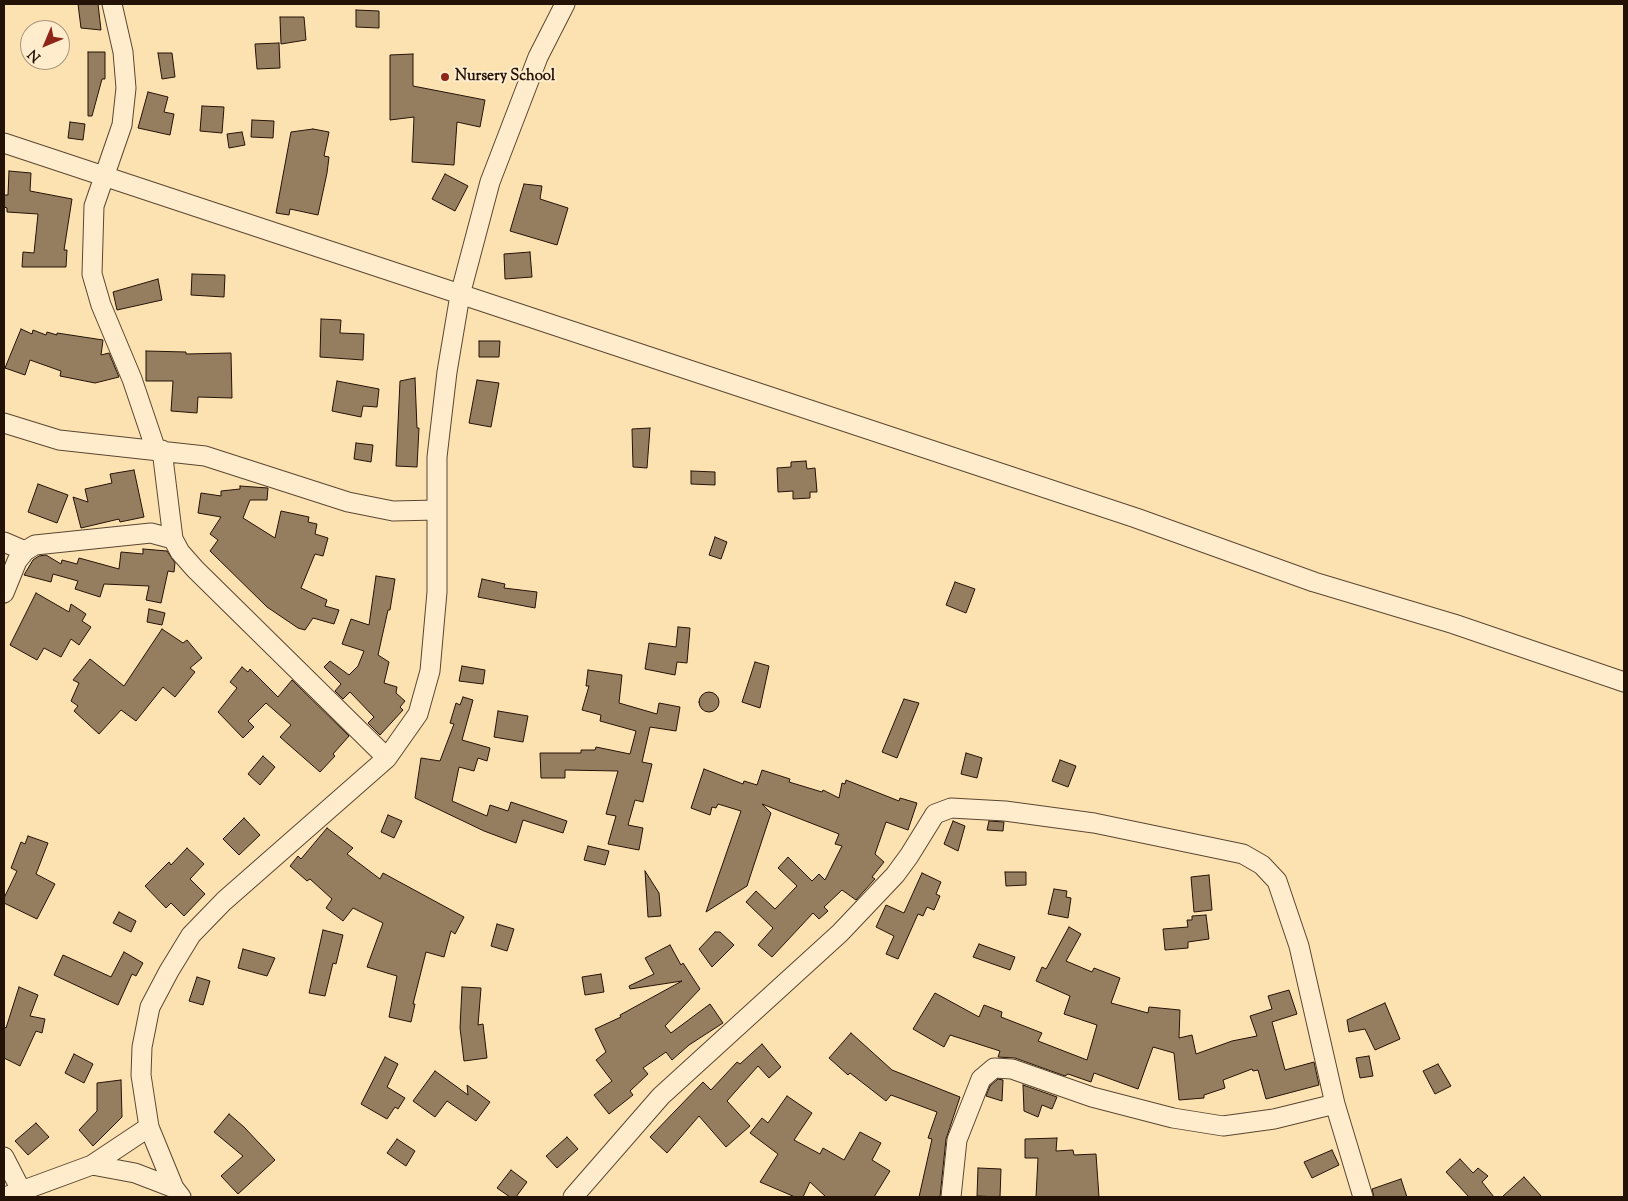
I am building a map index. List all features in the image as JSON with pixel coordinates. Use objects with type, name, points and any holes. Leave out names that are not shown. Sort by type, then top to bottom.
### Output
[{"type":"street","points":[[112,4],[123,52],[126,88],[122,125],[94,206],[92,274],[101,304],[159,450],[173,539],[180,552],[195,569],[388,758]]},
{"type":"street","points":[[178,1192],[149,1126],[141,1075],[142,1047],[150,1007],[192,935],[224,901],[388,758],[418,714],[430,671],[437,592],[438,448],[447,372],[460,295],[490,182],[538,57],[565,4]]},
{"type":"street","points":[[4,143],[1136,518],[1314,582],[1454,624],[1624,682]]},
{"type":"street","points":[[4,423],[59,440],[205,456],[348,502],[394,512],[437,510]]},
{"type":"street","points":[[4,593],[18,561],[25,551],[35,545],[46,542],[151,533],[173,539]]},
{"type":"street","points":[[4,542],[25,551]]},
{"type":"street","points":[[573,1197],[661,1096],[840,933],[889,881],[909,856],[935,814],[951,808],[1005,811],[1094,823],[1243,854],[1262,865],[1276,881],[1300,946],[1335,1104],[1363,1197]]},
{"type":"street","points":[[951,1197],[957,1140],[981,1079],[994,1068],[1012,1069],[1092,1097],[1173,1118],[1223,1126],[1274,1119],[1335,1104]]},
{"type":"street","points":[[4,1157],[13,1194],[92,1164],[149,1126]]},
{"type":"street","points":[[92,1164],[135,1173],[178,1192]]},
{"type":"building","points":[[78,4],[98,4],[101,30],[81,28]]},
{"type":"building","points":[[356,10],[379,11],[379,28],[356,27]]},
{"type":"building","points":[[280,17],[304,17],[306,40],[281,44]]},
{"type":"building","points":[[279,43],[280,68],[257,69],[255,44]]},
{"type":"building","points":[[88,52],[105,52],[105,79],[102,79],[92,116],[88,116]]},
{"type":"building","points":[[158,53],[172,53],[175,77],[162,79]]},
{"type":"building","points":[[413,54],[413,86],[485,100],[480,127],[457,122],[454,165],[412,162],[414,117],[390,120],[390,55]]},
{"type":"building","points":[[148,92],[168,97],[164,112],[174,114],[170,135],[138,128]]},
{"type":"building","points":[[202,106],[224,107],[222,133],[200,131]]},
{"type":"building","points":[[252,120],[274,121],[273,138],[251,137]]},
{"type":"building","points":[[70,122],[85,124],[83,140],[68,138]]},
{"type":"building","points":[[313,129],[329,132],[324,156],[329,157],[327,173],[318,215],[290,209],[289,215],[276,213],[291,132]]},
{"type":"building","points":[[242,132],[245,145],[229,148],[227,134]]},
{"type":"building","points":[[9,171],[31,173],[30,191],[72,199],[64,250],[67,250],[66,267],[22,267],[23,252],[34,253],[38,214],[7,212],[7,208],[4,207],[4,195],[8,195]]},
{"type":"building","points":[[445,174],[468,186],[455,211],[432,199]]},
{"type":"building","points":[[524,184],[542,186],[540,199],[568,208],[557,245],[510,231]]},
{"type":"building","points":[[530,252],[532,277],[505,279],[504,254]]},
{"type":"building","points":[[192,274],[225,275],[224,297],[191,295]]},
{"type":"building","points":[[158,279],[162,300],[117,310],[113,292]]},
{"type":"building","points":[[321,319],[341,320],[340,333],[364,334],[363,360],[320,357]]},
{"type":"building","points":[[21,329],[32,334],[33,330],[46,335],[47,332],[57,335],[57,333],[103,340],[101,355],[109,353],[119,377],[95,383],[60,376],[61,371],[30,360],[25,375],[5,368]]},
{"type":"building","points":[[479,341],[500,341],[499,357],[479,357]]},
{"type":"building","points":[[146,351],[186,352],[186,354],[231,353],[232,398],[198,397],[197,413],[171,411],[173,381],[146,381]]},
{"type":"building","points":[[415,378],[417,428],[419,428],[417,467],[396,466],[400,381]]},
{"type":"building","points":[[477,380],[499,383],[491,427],[469,423]]},
{"type":"building","points":[[337,381],[379,389],[377,407],[363,406],[361,417],[332,411]]},
{"type":"building","points":[[650,428],[647,468],[633,467],[632,429]]},
{"type":"building","points":[[356,443],[373,445],[371,462],[354,459]]},
{"type":"building","points":[[806,461],[807,469],[815,468],[817,492],[810,492],[810,498],[793,499],[793,491],[778,492],[777,468],[791,467],[791,462]]},
{"type":"building","points":[[134,470],[144,517],[120,522],[119,519],[81,528],[73,497],[88,502],[85,489],[112,483],[110,474]]},
{"type":"building","points":[[691,471],[715,472],[715,485],[691,484]]},
{"type":"building","points":[[38,484],[68,495],[57,523],[28,512]]},
{"type":"building","points":[[240,486],[268,488],[267,500],[250,500],[243,518],[275,538],[281,511],[309,517],[308,522],[317,524],[315,534],[328,538],[323,556],[315,554],[301,588],[327,600],[325,606],[339,610],[334,624],[313,618],[305,630],[298,628],[267,607],[210,551],[218,540],[210,534],[221,517],[198,513],[201,493],[221,496],[221,491],[240,489]]},
{"type":"building","points":[[715,537],[727,542],[721,559],[709,555]]},
{"type":"building","points":[[143,549],[167,551],[175,563],[174,572],[168,571],[161,603],[146,600],[149,586],[104,584],[100,597],[75,589],[78,581],[53,574],[51,582],[24,575],[33,560],[39,556],[46,555],[61,564],[62,560],[77,564],[79,558],[119,569],[121,552],[143,554]]},
{"type":"building","points":[[376,576],[395,579],[390,610],[388,610],[378,655],[389,662],[384,683],[397,687],[396,693],[405,701],[400,707],[403,710],[380,735],[368,723],[374,717],[350,692],[343,699],[335,691],[341,684],[324,667],[330,661],[349,675],[358,666],[364,651],[342,644],[351,619],[369,625]]},
{"type":"building","points":[[482,579],[505,584],[504,588],[537,592],[535,608],[478,597]]},
{"type":"building","points":[[955,582],[975,589],[966,613],[946,605]]},
{"type":"building","points":[[36,593],[69,612],[71,604],[86,614],[82,621],[91,627],[79,645],[71,639],[61,657],[44,648],[37,660],[10,645]]},
{"type":"building","points":[[149,609],[165,613],[162,625],[147,622]]},
{"type":"building","points":[[678,627],[690,628],[687,663],[677,662],[675,675],[645,669],[649,643],[676,647]]},
{"type":"building","points":[[162,629],[183,643],[187,640],[202,658],[190,668],[195,672],[175,697],[163,687],[136,721],[121,710],[99,734],[74,711],[78,706],[71,701],[79,683],[73,680],[90,659],[124,686]]},
{"type":"building","points":[[755,662],[769,666],[760,708],[742,702]]},
{"type":"building","points":[[462,666],[485,670],[483,684],[459,681]]},
{"type":"building","points":[[242,667],[248,672],[250,669],[278,697],[292,680],[349,736],[333,754],[335,756],[320,772],[280,737],[291,725],[266,703],[248,721],[254,727],[243,738],[218,712],[237,688],[230,682]]},
{"type":"building","points":[[588,670],[622,675],[619,703],[657,714],[659,703],[680,707],[676,731],[650,727],[642,762],[652,764],[643,802],[635,800],[628,825],[643,828],[639,850],[608,844],[616,816],[606,814],[618,771],[565,770],[565,778],[541,778],[540,753],[581,753],[581,750],[595,750],[596,747],[630,754],[636,731],[600,721],[601,715],[582,710],[589,686],[586,686]]},
{"type":"building","points":[[709,692],[716,695],[719,702],[716,709],[709,712],[702,709],[699,702],[702,695]]},
{"type":"building","points":[[463,697],[473,700],[462,740],[490,748],[487,761],[478,758],[474,771],[459,767],[452,801],[487,816],[490,805],[508,811],[511,802],[567,821],[563,833],[523,820],[516,843],[484,831],[415,798],[421,758],[440,761],[454,724],[450,723],[456,703],[460,705]]},
{"type":"building","points":[[904,699],[919,703],[897,758],[882,752]]},
{"type":"building","points":[[498,711],[528,716],[523,742],[494,737]]},
{"type":"building","points":[[966,753],[982,758],[977,778],[961,774]]},
{"type":"building","points":[[263,756],[275,767],[260,785],[248,774]]},
{"type":"building","points":[[1060,760],[1076,766],[1068,787],[1052,781]]},
{"type":"building","points":[[704,769],[743,784],[744,781],[757,785],[762,770],[790,779],[789,782],[822,792],[823,790],[839,798],[842,783],[845,784],[846,780],[899,801],[900,798],[917,803],[908,830],[886,822],[875,854],[884,862],[872,877],[875,879],[856,900],[842,890],[824,907],[828,911],[819,919],[813,913],[772,957],[758,945],[773,928],[746,902],[756,891],[775,909],[797,886],[778,868],[788,857],[812,881],[819,874],[825,880],[842,846],[835,844],[839,834],[762,804],[771,813],[747,886],[706,912],[741,811],[718,804],[716,808],[712,807],[710,815],[691,808]]},
{"type":"building","points":[[388,815],[402,821],[394,838],[381,832]]},
{"type":"building","points":[[244,818],[260,835],[239,855],[223,839]]},
{"type":"building","points":[[953,821],[965,826],[958,851],[944,844]]},
{"type":"building","points":[[989,821],[1004,822],[1003,831],[987,830]]},
{"type":"building","points":[[327,828],[353,848],[347,854],[380,879],[383,873],[464,917],[455,934],[451,931],[444,957],[426,952],[413,1004],[415,1004],[411,1022],[389,1017],[397,976],[367,967],[383,923],[353,908],[343,921],[326,908],[332,899],[310,879],[307,881],[290,866],[298,856],[301,859]]},
{"type":"building","points":[[28,836],[48,843],[36,874],[55,884],[37,919],[4,903],[4,898],[17,871],[11,868],[21,842],[25,844]]},
{"type":"building","points":[[588,846],[609,851],[605,865],[584,860]]},
{"type":"building","points":[[187,848],[204,864],[190,879],[205,894],[184,916],[171,903],[166,908],[145,886],[169,862],[171,865]]},
{"type":"building","points":[[645,871],[659,893],[661,916],[648,917]]},
{"type":"building","points":[[1005,872],[1026,872],[1026,885],[1006,886]]},
{"type":"building","points":[[922,873],[941,882],[936,894],[940,896],[934,910],[927,907],[923,916],[918,914],[898,959],[886,954],[894,936],[876,927],[886,905],[904,913]]},
{"type":"building","points":[[1209,875],[1212,910],[1194,912],[1191,877]]},
{"type":"building","points":[[1054,889],[1067,891],[1066,897],[1071,898],[1068,918],[1048,914]]},
{"type":"building","points":[[119,912],[136,921],[131,932],[113,923]]},
{"type":"building","points":[[1206,915],[1209,939],[1188,942],[1188,948],[1165,950],[1163,929],[1188,927],[1187,920],[1192,920],[1192,916]]},
{"type":"building","points":[[497,924],[514,929],[507,951],[491,946]]},
{"type":"building","points":[[1069,927],[1081,934],[1066,961],[1092,972],[1094,968],[1120,978],[1111,1003],[1148,1013],[1149,1007],[1180,1010],[1179,1038],[1192,1035],[1196,1054],[1232,1041],[1257,1036],[1250,1016],[1272,1009],[1268,996],[1289,990],[1297,1014],[1272,1022],[1285,1070],[1314,1062],[1319,1085],[1266,1099],[1258,1070],[1253,1071],[1252,1069],[1223,1080],[1225,1088],[1204,1095],[1204,1098],[1179,1100],[1174,1053],[1153,1047],[1138,1089],[1094,1073],[1091,1082],[1068,1074],[1065,1076],[1015,1058],[998,1057],[1000,1051],[950,1035],[944,1047],[913,1029],[935,993],[979,1017],[984,1005],[1002,1012],[1001,1017],[1042,1033],[1038,1041],[1087,1060],[1097,1025],[1064,1014],[1070,996],[1036,981],[1042,967],[1046,969]]},
{"type":"building","points":[[323,930],[343,935],[336,964],[333,963],[325,996],[309,993]]},
{"type":"building","points":[[715,932],[720,932],[734,945],[712,967],[699,949]]},
{"type":"building","points":[[979,944],[1015,957],[1010,970],[973,957]]},
{"type":"building","points":[[670,945],[681,965],[683,963],[700,989],[665,1026],[671,1033],[710,1004],[723,1023],[689,1045],[672,1060],[666,1052],[643,1068],[648,1074],[630,1091],[633,1095],[609,1114],[594,1095],[612,1081],[596,1060],[606,1052],[595,1029],[621,1017],[620,1015],[682,981],[630,989],[629,986],[654,974],[645,958]]},
{"type":"building","points":[[243,949],[275,958],[267,976],[238,968]]},
{"type":"building","points":[[124,952],[143,963],[136,976],[132,974],[118,1005],[54,975],[63,955],[111,977]]},
{"type":"building","points":[[601,974],[604,992],[585,995],[582,977]]},
{"type":"building","points":[[197,977],[210,981],[203,1005],[189,1001]]},
{"type":"building","points":[[19,987],[38,995],[30,1016],[45,1019],[42,1033],[36,1031],[20,1066],[4,1058],[4,1027],[6,1028]]},
{"type":"building","points":[[462,987],[481,988],[478,1025],[483,1024],[487,1058],[464,1061],[460,1028]]},
{"type":"building","points":[[1385,1003],[1400,1039],[1375,1050],[1365,1029],[1349,1032],[1347,1020]]},
{"type":"building","points":[[851,1033],[892,1070],[960,1097],[946,1139],[940,1197],[919,1197],[932,1139],[928,1138],[937,1112],[891,1095],[886,1101],[850,1073],[848,1075],[829,1058]]},
{"type":"building","points":[[762,1044],[781,1067],[769,1078],[758,1066],[727,1101],[750,1126],[726,1147],[699,1116],[667,1153],[650,1137],[703,1082],[711,1090],[737,1062],[740,1064]]},
{"type":"building","points":[[74,1054],[93,1064],[84,1083],[65,1073]]},
{"type":"building","points":[[1369,1056],[1373,1076],[1360,1078],[1356,1058]]},
{"type":"building","points":[[385,1057],[398,1064],[387,1087],[405,1098],[398,1109],[395,1107],[387,1119],[361,1104]]},
{"type":"building","points":[[1438,1064],[1451,1086],[1435,1094],[1423,1071]]},
{"type":"building","points":[[435,1071],[468,1095],[467,1085],[490,1102],[476,1121],[447,1101],[435,1117],[413,1101]]},
{"type":"building","points":[[998,1079],[1003,1080],[1002,1101],[986,1096],[990,1086]]},
{"type":"building","points":[[121,1080],[122,1117],[93,1146],[79,1130],[97,1111],[97,1083]]},
{"type":"building","points":[[1023,1085],[1057,1097],[1052,1109],[1042,1105],[1038,1117],[1024,1111]]},
{"type":"building","points":[[787,1096],[812,1113],[794,1140],[820,1154],[823,1148],[844,1160],[860,1132],[881,1143],[872,1160],[890,1171],[874,1197],[826,1197],[810,1182],[803,1197],[795,1197],[760,1182],[778,1154],[750,1133],[762,1118],[768,1123]]},
{"type":"building","points":[[229,1114],[275,1160],[238,1194],[221,1176],[243,1156],[214,1132]]},
{"type":"building","points":[[36,1123],[49,1137],[28,1155],[15,1141]]},
{"type":"building","points":[[567,1137],[578,1149],[557,1168],[546,1156]]},
{"type":"building","points":[[1057,1138],[1056,1151],[1073,1150],[1074,1155],[1096,1154],[1099,1197],[1036,1197],[1038,1158],[1025,1158],[1025,1139]]},
{"type":"building","points":[[397,1139],[415,1151],[406,1166],[387,1153]]},
{"type":"building","points":[[1332,1150],[1339,1165],[1312,1178],[1304,1162]]},
{"type":"building","points":[[1460,1159],[1473,1173],[1478,1168],[1488,1176],[1482,1182],[1494,1197],[1469,1197],[1446,1172]]},
{"type":"building","points":[[978,1168],[1001,1169],[1000,1197],[977,1196]]},
{"type":"building","points":[[511,1170],[527,1182],[516,1197],[510,1197],[497,1188]]},
{"type":"building","points":[[1524,1177],[1542,1197],[1502,1197]]},
{"type":"building","points":[[1401,1179],[1407,1197],[1374,1197],[1372,1189]]},
{"type":"place","name":"Nursery School","points":[[445,77]]}]
